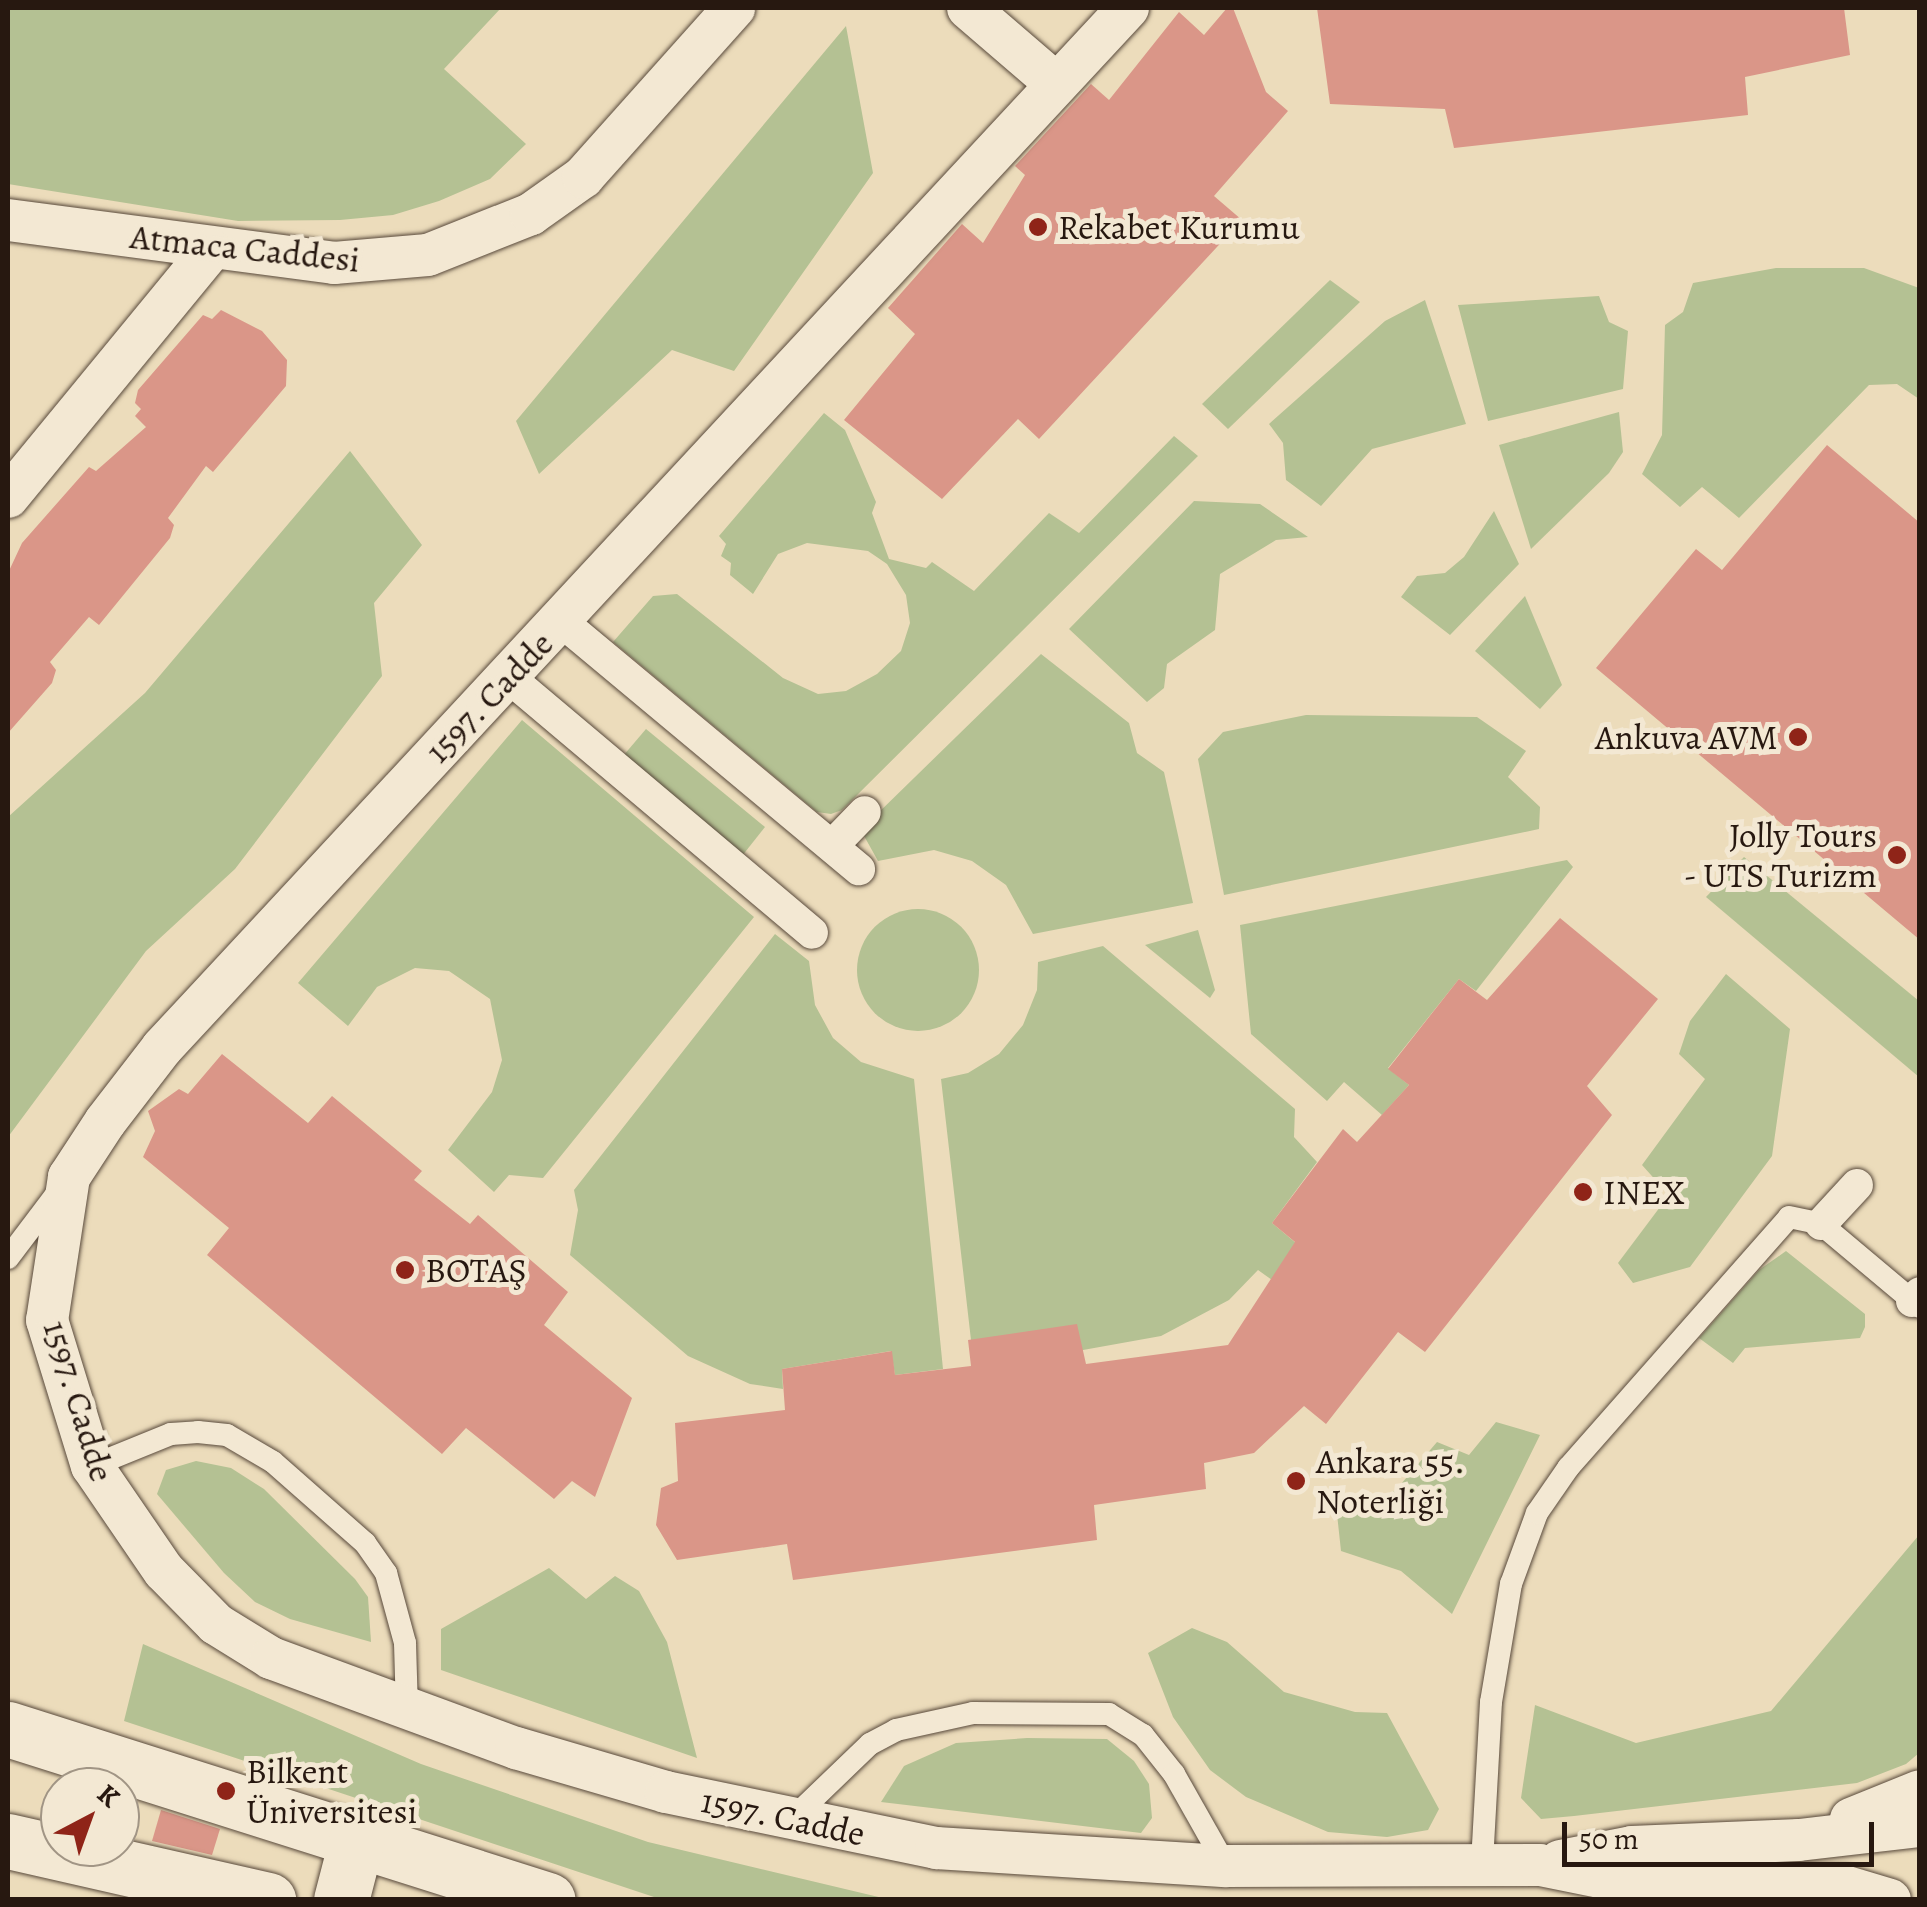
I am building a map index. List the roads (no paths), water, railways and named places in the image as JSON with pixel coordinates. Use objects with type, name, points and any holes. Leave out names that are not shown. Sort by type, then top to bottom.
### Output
[{"type":"street","name":"Atmaca Caddesi","points":[[8,220],[334,264],[428,255],[530,214],[583,176],[734,8]]},
{"type":"street","points":[[968,8],[1054,81]]},
{"type":"street","name":"1597. Cadde","points":[[1112,12],[1054,81],[562,621],[506,676],[162,1048],[70,1177],[46,1320],[92,1466],[164,1570],[216,1624],[322,1681],[666,1792],[789,1821],[936,1848],[1226,1866],[1540,1864],[1632,1846],[1800,1840],[1920,1826]]},
{"type":"street","points":[[8,497],[210,250]]},
{"type":"street","points":[[562,621],[859,869]]},
{"type":"street","points":[[506,676],[774,917],[812,933]]},
{"type":"street","points":[[832,846],[865,812]]},
{"type":"street","points":[[1822,1224],[1857,1185]]},
{"type":"street","points":[[8,1730],[96,1767]]},
{"type":"street","points":[[140,1782],[357,1838],[548,1900]]},
{"type":"street","name":"1597. Cadde","points":[[1800,1840],[1920,1791]]},
{"type":"street","points":[[340,1900],[357,1838]]},
{"type":"street","points":[[8,1841],[40,1845]]},
{"type":"street","points":[[140,1864],[268,1900]]},
{"type":"street","name":"1597. Cadde","points":[[1540,1864],[1638,1885],[1844,1886],[1890,1900]]},
{"type":"lane","points":[[8,1258],[70,1177]]},
{"type":"lane","points":[[1482,1864],[1499,1643],[1521,1550],[1537,1513],[1776,1227],[1802,1215],[1822,1224],[1917,1300]]},
{"type":"lane","points":[[92,1466],[171,1434],[198,1432],[226,1435],[273,1462],[365,1543],[386,1573],[405,1643],[407,1710]]},
{"type":"lane","points":[[789,1821],[870,1744],[896,1730],[973,1713],[1109,1714],[1143,1736],[1174,1774],[1226,1866]]},
{"type":"place","name":"Rekabet Kurumu","points":[[1038,227]]},
{"type":"place","name":"Ankuva AVM","points":[[1798,737]]},
{"type":"place","name":"Jolly Tours - UTS Turizm","points":[[1897,855]]},
{"type":"place","name":"INEX","points":[[1583,1192]]},
{"type":"place","name":"BOTAŞ","points":[[405,1270]]},
{"type":"place","name":"Ankara 55. Noterliği","points":[[1296,1481]]},
{"type":"place","name":"Bilkent Üniversitesi","points":[[226,1791]]}]
